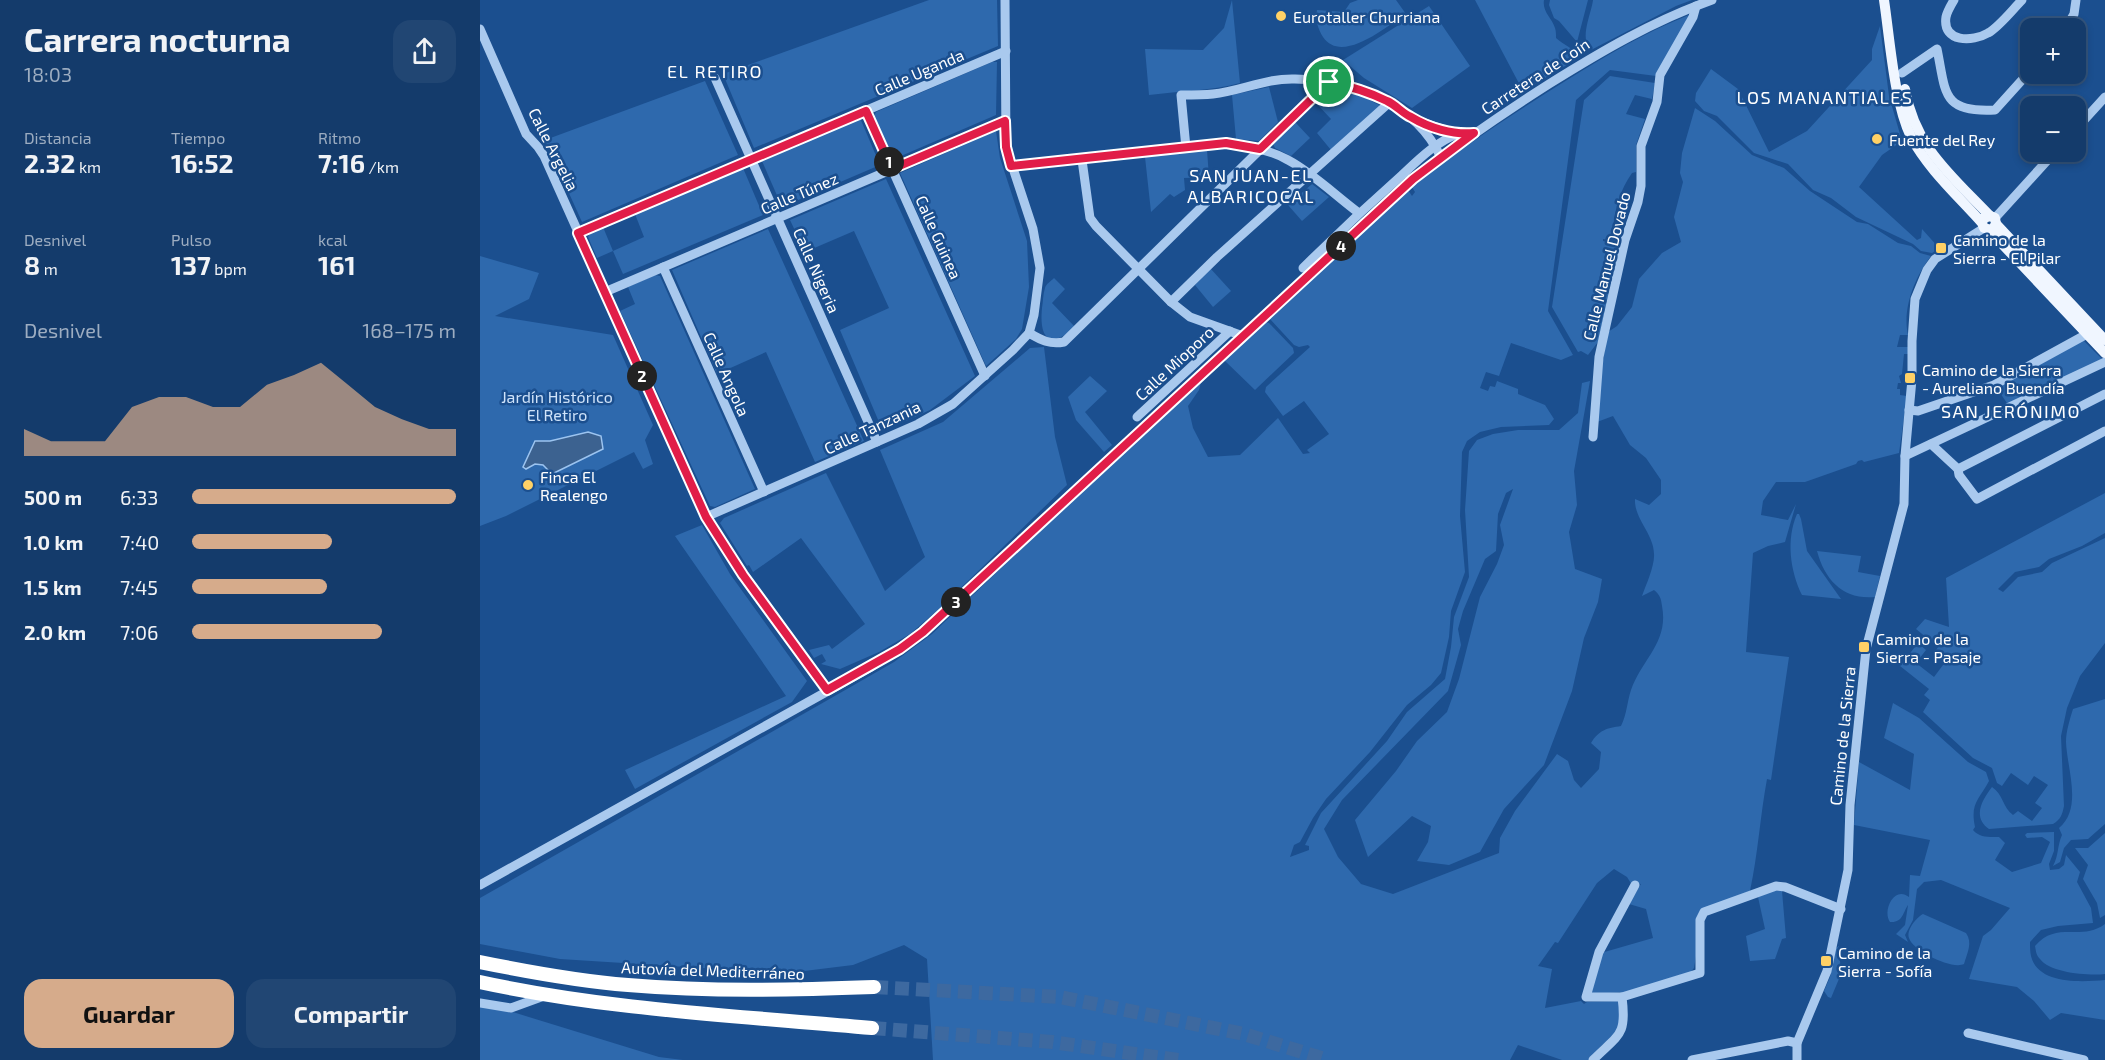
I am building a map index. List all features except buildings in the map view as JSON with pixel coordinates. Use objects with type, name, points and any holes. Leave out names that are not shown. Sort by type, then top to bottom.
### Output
[{"type":"highway","name":"Autovía del Mediterráneo","points":[[480,962],[574,979],[659,987],[734,990],[874,987]]},
{"type":"highway","points":[[480,982],[546,995],[622,1005],[872,1028]]},
{"type":"main road","points":[[1884,0],[1900,107],[1911,136],[1930,165],[2105,340]]},
{"type":"main road","points":[[1891,0],[1908,105],[1914,125],[1925,145],[1989,223],[2105,353]]},
{"type":"street","points":[[1005,0],[1006,147],[1033,229],[1040,268],[1034,315],[1029,333],[1046,342],[1055,344],[1064,342],[1329,82]]},
{"type":"street","name":"Carretera de Coín","points":[[480,885],[891,655],[923,632],[1413,179],[1474,133],[1604,49],[1664,19],[1712,0]]},
{"type":"street","points":[[1954,0],[1946,17],[1946,25],[1950,33],[1963,40],[1989,33],[2022,0]]},
{"type":"street","points":[[2072,18],[2076,0]]},
{"type":"street","name":"Calle Manuel Dovado","points":[[1593,437],[1599,357],[1625,240],[1638,202],[1641,186],[1641,146],[1657,102],[1660,75],[1693,17],[1696,6]]},
{"type":"street","name":"Calle Argelia","points":[[480,29],[526,134],[544,156],[706,517],[743,575],[827,690]]},
{"type":"street","points":[[1902,73],[1937,49],[1947,95],[1951,103],[1986,111],[1995,110],[2020,82]]},
{"type":"street","name":"Calle Uganda","points":[[578,233],[1006,51]]},
{"type":"street","name":"Calle Nigeria","points":[[715,78],[877,442]]},
{"type":"street","points":[[1186,148],[1181,95],[1214,94],[1264,81],[1294,79],[1329,82],[1363,91],[1390,102],[1430,136],[1441,158]]},
{"type":"street","points":[[2086,118],[2105,97]]},
{"type":"street","points":[[1172,302],[1217,257],[1390,102]]},
{"type":"street","name":"Calle Guinea","points":[[866,111],[985,376]]},
{"type":"street","points":[[1411,118],[1458,134]]},
{"type":"street","name":"Calle Túnez","points":[[605,292],[1005,121]]},
{"type":"street","points":[[1303,268],[1359,213],[1447,138],[1458,134],[1474,133]]},
{"type":"street","points":[[1011,166],[1226,143],[1260,149],[1288,160],[1359,213]]},
{"type":"street","points":[[1082,160],[1090,218],[1172,302],[1190,317],[1243,336]]},
{"type":"street","name":"Camino de la Sierra","points":[[1797,1060],[1797,1043],[1827,971],[1848,870],[1850,805],[1866,649],[1904,504],[1905,456],[1912,379],[1913,312],[1919,287],[1935,259],[1989,223],[2046,162]]},
{"type":"street","name":"Calle Angola","points":[[663,267],[764,492]]},
{"type":"street","name":"Calle Mioporo","points":[[1137,417],[1230,331]]},
{"type":"street","name":"Calle Tanzania","points":[[706,517],[918,424],[953,404],[1029,333]]},
{"type":"street","points":[[1909,410],[1918,411],[1994,385],[2087,334]]},
{"type":"street","points":[[1905,456],[2105,362]]},
{"type":"street","points":[[1958,469],[2105,394]]},
{"type":"street","points":[[1931,444],[1958,469],[1959,475],[1977,499],[2105,431]]},
{"type":"street","points":[[1635,885],[1628,902],[1622,907],[1599,952],[1586,997],[1622,997],[1700,973],[1700,920],[1704,912],[1776,886],[1785,887],[1841,909]]},
{"type":"street","points":[[480,1003],[511,1008],[546,995]]},
{"type":"street","points":[[1593,1060],[1622,1032],[1625,1019],[1622,997]]},
{"type":"street","points":[[1968,1033],[2084,1060]]},
{"type":"street","points":[[1692,1060],[1788,1041],[1797,1043]]},
{"type":"green space","points":[[929,0],[997,0],[998,46],[754,148],[723,74]]},
{"type":"green space","points":[[1232,0],[1240,83],[1149,95],[1145,49],[1203,50],[1224,28]]},
{"type":"green space","points":[[1358,0],[1396,0],[1406,14],[1376,34],[1353,45],[1341,47],[1331,45],[1320,31],[1317,10],[1344,12],[1350,3]]},
{"type":"green space","points":[[1475,0],[1544,0],[1546,11],[1555,28],[1556,38],[1580,57],[1523,91]]},
{"type":"green space","points":[[1550,0],[1588,0],[1577,42],[1554,18],[1549,5]]},
{"type":"green space","points":[[1593,0],[1692,0],[1591,50],[1586,33]]},
{"type":"green space","points":[[1429,6],[1470,66],[1412,108],[1364,78],[1343,60]]},
{"type":"green space","points":[[1691,16],[1656,76],[1610,70],[1576,100],[1548,311],[1573,355],[1561,360],[1511,343],[1499,376],[1486,372],[1480,388],[1488,391],[1490,386],[1495,387],[1497,381],[1518,389],[1518,394],[1545,405],[1554,419],[1549,425],[1501,427],[1480,432],[1467,441],[1462,452],[1460,516],[1465,572],[1451,611],[1449,637],[1441,673],[1431,685],[1407,705],[1370,752],[1326,799],[1300,842],[1294,845],[1290,857],[1309,850],[1309,846],[1305,845],[1321,813],[1387,741],[1407,712],[1445,679],[1454,617],[1469,577],[1465,510],[1469,451],[1477,440],[1493,434],[1518,430],[1559,430],[1578,413],[1582,383],[1590,381],[1574,471],[1577,505],[1569,532],[1575,569],[1602,579],[1598,602],[1584,638],[1572,691],[1544,765],[1504,809],[1480,852],[1449,865],[1417,861],[1428,842],[1431,826],[1412,816],[1368,857],[1355,820],[1396,771],[1417,741],[1447,712],[1459,679],[1480,597],[1504,545],[1500,525],[1513,489],[1506,493],[1498,514],[1496,551],[1485,559],[1463,611],[1458,629],[1461,645],[1448,691],[1342,800],[1324,829],[1338,857],[1361,884],[1393,894],[1499,853],[1500,838],[1515,811],[1557,754],[1568,761],[1574,780],[1581,788],[1599,769],[1601,752],[1591,743],[1604,730],[1621,726],[1631,690],[1658,640],[1663,619],[1658,593],[1654,590],[1642,596],[1652,569],[1654,554],[1635,499],[1649,505],[1661,494],[1661,480],[1646,458],[1630,445],[1613,416],[1597,422],[1600,377],[1608,332],[1617,326],[1632,307],[1639,279],[1662,253],[1681,242],[1674,217],[1683,182],[1680,173],[1682,153],[1695,108],[1715,121],[1752,155],[1784,168],[1810,191],[1857,222],[1868,224],[1898,243],[1911,246],[1920,253],[1931,256],[1911,293],[1907,314],[1908,335],[1900,335],[1897,347],[1908,347],[1908,354],[1904,354],[1902,374],[1899,376],[1901,383],[1898,383],[1897,389],[1900,389],[1900,395],[1907,396],[1899,453],[1864,462],[1858,461],[1856,464],[1805,482],[1776,482],[1763,501],[1761,515],[1788,520],[1796,504],[1785,542],[1753,553],[1746,652],[1789,657],[1771,780],[1767,779],[1750,891],[1704,909],[1694,968],[1689,974],[1627,992],[1591,994],[1601,953],[1653,938],[1646,909],[1629,904],[1641,884],[1632,885],[1627,877],[1614,869],[1597,883],[1558,943],[1555,942],[1538,966],[1552,969],[1545,1008],[1581,1001],[1584,1004],[1621,1001],[1620,1029],[1589,1060],[1562,1060],[1518,1045],[1510,1060],[933,1060],[927,959],[904,945],[853,965],[796,972],[560,959],[480,944],[480,898],[894,662],[932,634],[1102,472],[1201,382],[1199,390],[1188,406],[1193,428],[1208,457],[1240,455],[1278,418],[1303,454],[1310,453],[1307,450],[1329,434],[1304,401],[1283,416],[1265,392],[1266,387],[1310,347],[1294,345],[1269,318],[1408,190],[1412,196],[1415,192],[1412,187],[1450,158],[1547,92],[1597,62],[1642,36]]},
{"type":"green space","points":[[1880,26],[1889,96],[1902,141],[1882,155],[1859,187],[1917,240],[1921,238],[1922,229],[1939,248],[1932,253],[1921,251],[1913,244],[1856,217],[1831,198],[1813,190],[1788,164],[1754,153],[1717,116],[1704,111],[1695,101],[1696,93],[1711,69],[1738,89],[1769,152],[1807,131],[1872,60],[1872,49]]},
{"type":"green space","points":[[992,62],[997,62],[996,115],[894,159],[874,116],[876,112]]},
{"type":"green space","points":[[1610,76],[1655,83],[1652,99],[1635,95],[1626,114],[1645,119],[1636,145],[1636,172],[1632,173],[1624,186],[1615,214],[1613,229],[1624,232],[1621,242],[1603,239],[1603,241],[1619,245],[1598,342],[1588,355],[1581,351],[1578,352],[1552,307],[1584,100]]},
{"type":"green space","points":[[705,81],[738,155],[582,222],[545,140]]},
{"type":"green space","points":[[1269,87],[1278,122],[1259,141],[1236,139],[1232,95]]},
{"type":"green space","points":[[1333,88],[1358,94],[1379,107],[1331,150],[1317,133],[1331,119],[1316,103]]},
{"type":"green space","points":[[860,118],[880,165],[782,207],[762,161]]},
{"type":"green space","points":[[1295,122],[1310,138],[1291,156],[1275,148],[1273,144]]},
{"type":"green space","points":[[996,131],[1000,158],[1027,241],[1029,287],[1022,329],[1016,339],[986,366],[900,173]]},
{"type":"green space","points":[[1207,150],[1209,177],[1184,178],[1185,190],[1174,197],[1170,194],[1151,212],[1145,157]]},
{"type":"green space","points":[[743,168],[763,215],[623,274],[613,251],[644,237],[635,214]]},
{"type":"green space","points":[[886,179],[975,376],[930,410],[888,429],[879,422],[840,330],[889,308],[854,231],[805,252],[790,220]]},
{"type":"green space","points":[[1312,184],[1329,197],[1302,221],[1288,205]]},
{"type":"green space","points":[[603,227],[613,251],[597,258],[588,237],[590,233]]},
{"type":"green space","points":[[768,229],[864,441],[815,462],[766,352],[717,374],[672,270]]},
{"type":"green space","name":"Jardín Histórico El Retiro","points":[[480,256],[539,273],[529,299],[495,316],[613,335],[653,425],[645,440],[653,464],[643,469],[634,452],[506,516],[480,526]]},
{"type":"green space","points":[[1210,268],[1231,291],[1213,307],[1195,285]]},
{"type":"green space","points":[[655,275],[660,276],[755,489],[715,507],[710,506],[620,311],[635,304],[628,287]]},
{"type":"green space","points":[[1054,278],[1065,289],[1052,303],[1075,327],[1059,338],[1053,339],[1048,338],[1045,334],[1042,319],[1045,288]]},
{"type":"green space","points":[[1265,322],[1269,323],[1293,348],[1294,353],[1255,390],[1224,360]]},
{"type":"green space","points":[[2083,340],[2104,361],[2009,406],[1996,387]]},
{"type":"green space","points":[[1044,347],[1055,437],[1067,485],[910,634],[879,652],[840,669],[821,664],[826,661],[822,654],[814,658],[809,650],[829,645],[832,649],[865,624],[801,538],[753,572],[720,523],[724,518],[826,473],[885,591],[925,557],[880,450],[943,422],[1030,348]]},
{"type":"green space","points":[[1090,376],[1107,391],[1085,412],[1112,445],[1104,452],[1076,420],[1068,397]]},
{"type":"green space","points":[[2105,493],[2105,533],[2082,546],[2049,559],[2039,567],[2015,572],[1998,589],[2003,592],[2018,577],[2042,572],[2052,563],[2105,538],[2105,643],[2080,676],[2067,708],[2061,736],[2064,806],[2062,814],[2053,824],[1989,829],[1981,819],[1980,808],[1992,787],[1999,793],[2007,809],[2013,815],[2018,811],[2032,821],[2042,808],[2035,803],[2048,785],[2034,776],[2028,785],[2011,773],[2002,786],[1997,783],[1992,768],[1973,758],[1923,712],[1930,700],[1924,695],[1929,689],[1900,666],[1918,643],[1926,650],[1916,663],[1934,677],[1946,661],[1935,652],[1938,647],[1916,629],[1925,619],[1949,627],[1946,578]]},
{"type":"green space","points":[[1797,514],[1801,519],[1807,551],[1841,599],[1802,595],[1791,555],[1791,534]]},
{"type":"green space","points":[[702,525],[730,574],[807,681],[792,702],[635,789],[625,770],[786,696],[675,536]]},
{"type":"green space","points":[[1817,551],[1861,556],[1858,572],[1880,576],[1875,597],[1854,595],[1837,586],[1825,571]]},
{"type":"green space","points":[[2105,699],[2105,824],[2088,839],[2071,840],[2064,848],[2060,862],[2053,866],[2062,835],[2059,828],[2066,820],[2072,799],[2066,742],[2073,709]]},
{"type":"green space","points":[[1893,703],[1919,718],[1968,762],[1986,772],[1989,781],[1975,807],[1973,830],[1982,836],[1999,837],[2005,843],[1995,860],[2012,872],[2041,863],[2050,842],[2042,837],[2027,838],[2025,835],[2054,832],[2054,851],[2049,864],[2050,870],[2059,869],[2064,865],[2066,855],[2080,872],[2077,882],[2091,908],[2093,923],[2041,930],[2030,942],[2031,956],[2035,965],[2051,977],[2073,981],[2105,980],[2105,1020],[2061,1013],[2050,1020],[2034,1001],[2017,987],[1969,979],[1983,936],[2010,908],[1941,880],[1924,882],[1917,889],[1913,920],[1905,935],[1908,942],[1896,934],[1905,925],[1908,905],[1902,917],[1894,922],[1890,922],[1888,917],[1889,906],[1894,897],[1899,894],[1909,897],[1910,875],[1920,876],[1930,840],[1854,825],[1859,762],[1910,790],[1914,754],[1884,738]]},
{"type":"green space","points":[[2105,833],[2105,915],[2100,918],[2097,903],[2083,879],[2088,865],[2075,848],[2088,848]]},
{"type":"green space","points":[[1772,891],[1782,891],[1786,938],[1782,939],[1775,959],[1750,961],[1746,936],[1765,929],[1758,897]]},
{"type":"green space","points":[[1923,914],[1966,933],[1969,944],[1964,964],[1942,962],[1925,954],[1912,943],[1908,935],[1910,928]]},
{"type":"green space","points":[[2105,924],[2105,974],[2080,974],[2052,968],[2045,964],[2037,954],[2035,946],[2043,938],[2052,934],[2087,931]]},
{"type":"green space","points":[[1839,946],[1841,974],[1831,998],[1824,991],[1830,977],[1836,948]]},
{"type":"green space","points":[[480,1002],[659,1057],[683,1060],[480,1060]]},
{"type":"shaded area","points":[[588,432],[601,436],[603,449],[548,476],[548,470],[543,465],[535,464],[526,469],[523,467],[535,441],[550,441]]},
{"type":"tunnel","points":[[874,987],[1060,997],[1244,1034],[1328,1060]]},
{"type":"tunnel","points":[[872,1028],[1052,1042],[1178,1060]]},
{"type":"place","name":"Eurotaller Churriana","points":[[1281,16]]},
{"type":"place","name":"Fuente del Rey","points":[[1877,139]]},
{"type":"place","name":"Camino de la Sierra - El Pilar","points":[[1941,248]]},
{"type":"place","name":"Camino de la Sierra - Aureliano Buendía","points":[[1910,378]]},
{"type":"place","name":"Finca El Realengo","points":[[528,485]]},
{"type":"place","name":"Camino de la Sierra - Pasaje","points":[[1864,647]]},
{"type":"place","name":"Camino de la Sierra - Sofía","points":[[1826,961]]},
{"type":"district","name":"EL RETIRO","points":[[715,71]]},
{"type":"district","name":"LOS MANANTIALES","points":[[1825,97]]},
{"type":"district","name":"SAN JUAN-EL ALBARICOCAL","points":[[1251,186]]},
{"type":"district","name":"SAN JERÓNIMO","points":[[2011,411]]},
{"type":"route","points":[[1329,82],[1363,91],[1390,102],[1411,118],[1435,128],[1458,134],[1474,133],[1413,179],[923,632],[871,667],[827,690],[743,575],[706,517],[578,233],[866,111],[892,169],[1005,121],[1006,147],[1011,166],[1226,143],[1260,149],[1329,82]]}]
